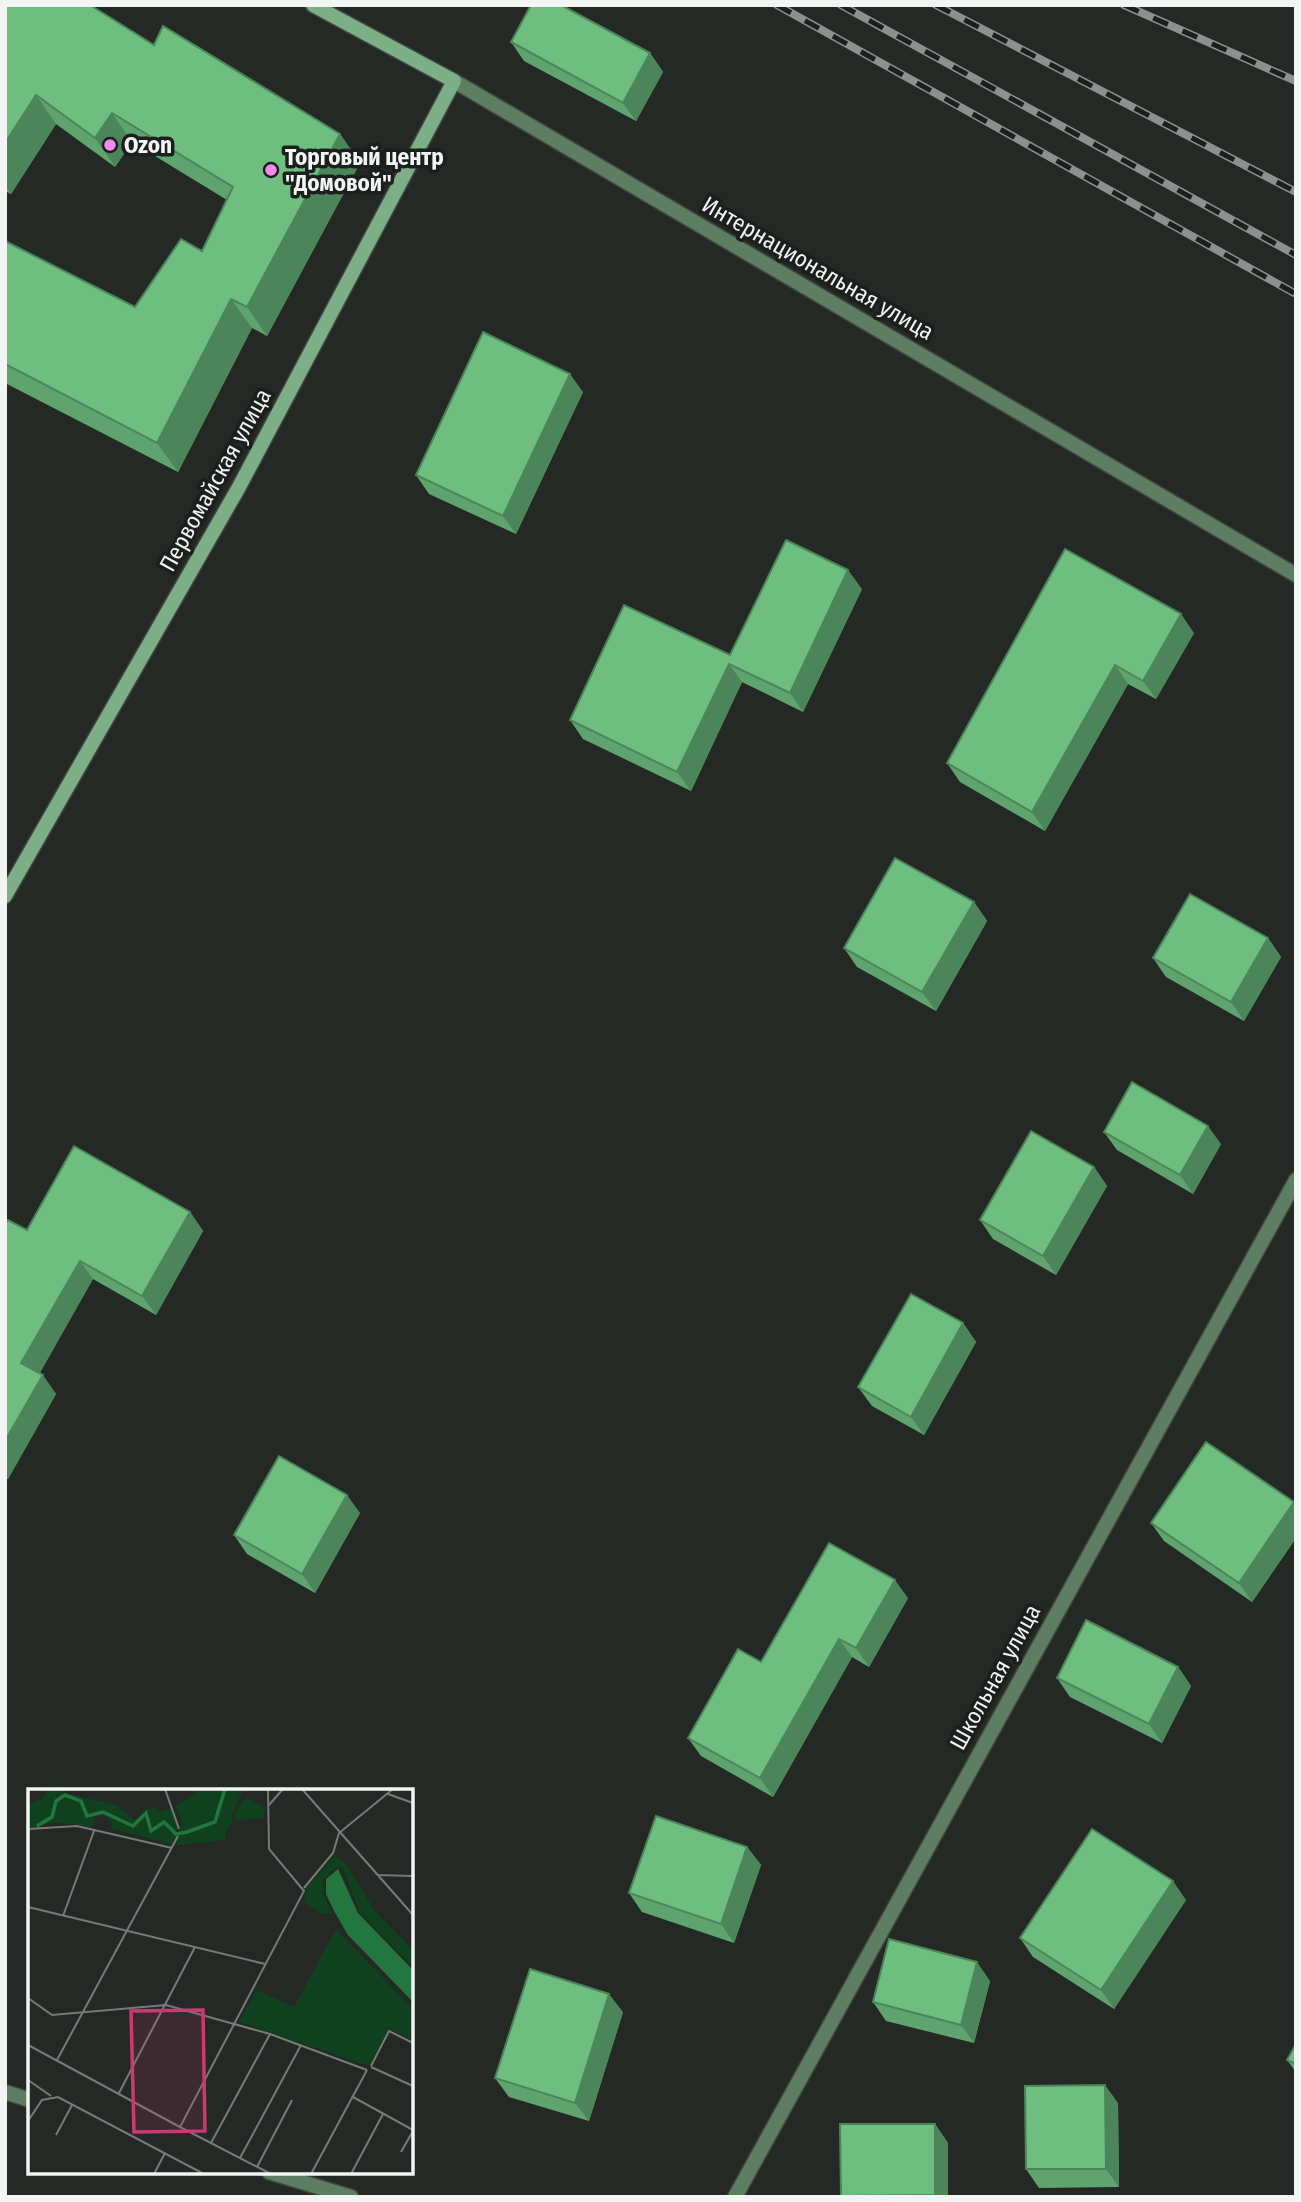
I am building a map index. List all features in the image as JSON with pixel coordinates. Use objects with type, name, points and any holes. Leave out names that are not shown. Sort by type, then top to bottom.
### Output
[{"type":"main road","name":"Интернациональная улица","points":[[313,5],[454,81]]},
{"type":"main road","name":"Первомайская улица","points":[[5,896],[239,487],[454,81]]},
{"type":"street","name":"Интернациональная улица","points":[[454,81],[1296,575]]},
{"type":"street","name":"Школьная улица","points":[[735,2197],[1296,1180]]},
{"type":"street","points":[[5,2092],[28,2099]]},
{"type":"street","points":[[276,2174],[351,2197]]},
{"type":"building","points":[[5,5],[90,5],[154,45],[163,26],[340,134],[247,307],[231,299],[157,443],[5,364],[5,241],[135,307],[181,239],[202,251],[233,187],[112,113],[95,138],[36,95],[5,143]]},
{"type":"building","points":[[531,5],[561,5],[650,53],[623,103],[511,42]]},
{"type":"building","points":[[483,332],[570,374],[503,516],[416,475]]},
{"type":"building","points":[[786,540],[848,570],[790,693],[729,664],[677,772],[570,720],[624,605],[730,655]]},
{"type":"building","points":[[1065,549],[1181,614],[1143,681],[1115,665],[1032,812],[947,763]]},
{"type":"building","points":[[895,858],[974,902],[922,992],[844,948]]},
{"type":"building","points":[[1190,894],[1268,938],[1231,1002],[1153,958]]},
{"type":"building","points":[[1132,1082],[1208,1126],[1180,1175],[1104,1132]]},
{"type":"building","points":[[1031,1131],[1094,1167],[1043,1256],[980,1220]]},
{"type":"building","points":[[74,1146],[190,1212],[142,1296],[80,1261],[21,1363],[43,1375],[5,1441],[5,1225],[8,1220],[27,1230]]},
{"type":"building","points":[[911,1294],[963,1323],[911,1417],[858,1387]]},
{"type":"building","points":[[1206,1442],[1294,1502],[1239,1583],[1151,1523]]},
{"type":"building","points":[[279,1456],[347,1495],[302,1574],[234,1535]]},
{"type":"building","points":[[829,1543],[895,1580],[856,1648],[839,1639],[760,1778],[688,1738],[738,1649],[761,1662]]},
{"type":"building","points":[[1086,1620],[1178,1667],[1149,1724],[1057,1678]]},
{"type":"building","points":[[656,1816],[747,1847],[721,1924],[629,1893]]},
{"type":"building","points":[[1092,1829],[1173,1881],[1101,1990],[1020,1938]]},
{"type":"building","points":[[889,1939],[977,1962],[961,2025],[873,2002]]},
{"type":"building","points":[[530,1969],[609,1994],[575,2103],[495,2078]]},
{"type":"building","points":[[1296,2044],[1296,2064],[1287,2060]]},
{"type":"building","points":[[1105,2085],[1106,2169],[1026,2169],[1025,2086]]},
{"type":"building","points":[[840,2124],[935,2124],[935,2195],[841,2196]]},
{"type":"railway","points":[[777,5],[1296,294]]},
{"type":"railway","points":[[841,5],[1296,255]]},
{"type":"railway","points":[[936,5],[1296,192]]},
{"type":"railway","points":[[1124,5],[1296,81]]},
{"type":"place","name":"Ozon","points":[[110,145]]},
{"type":"place","name":"Торговый центр \"Домовой\"","points":[[271,170]]}]
